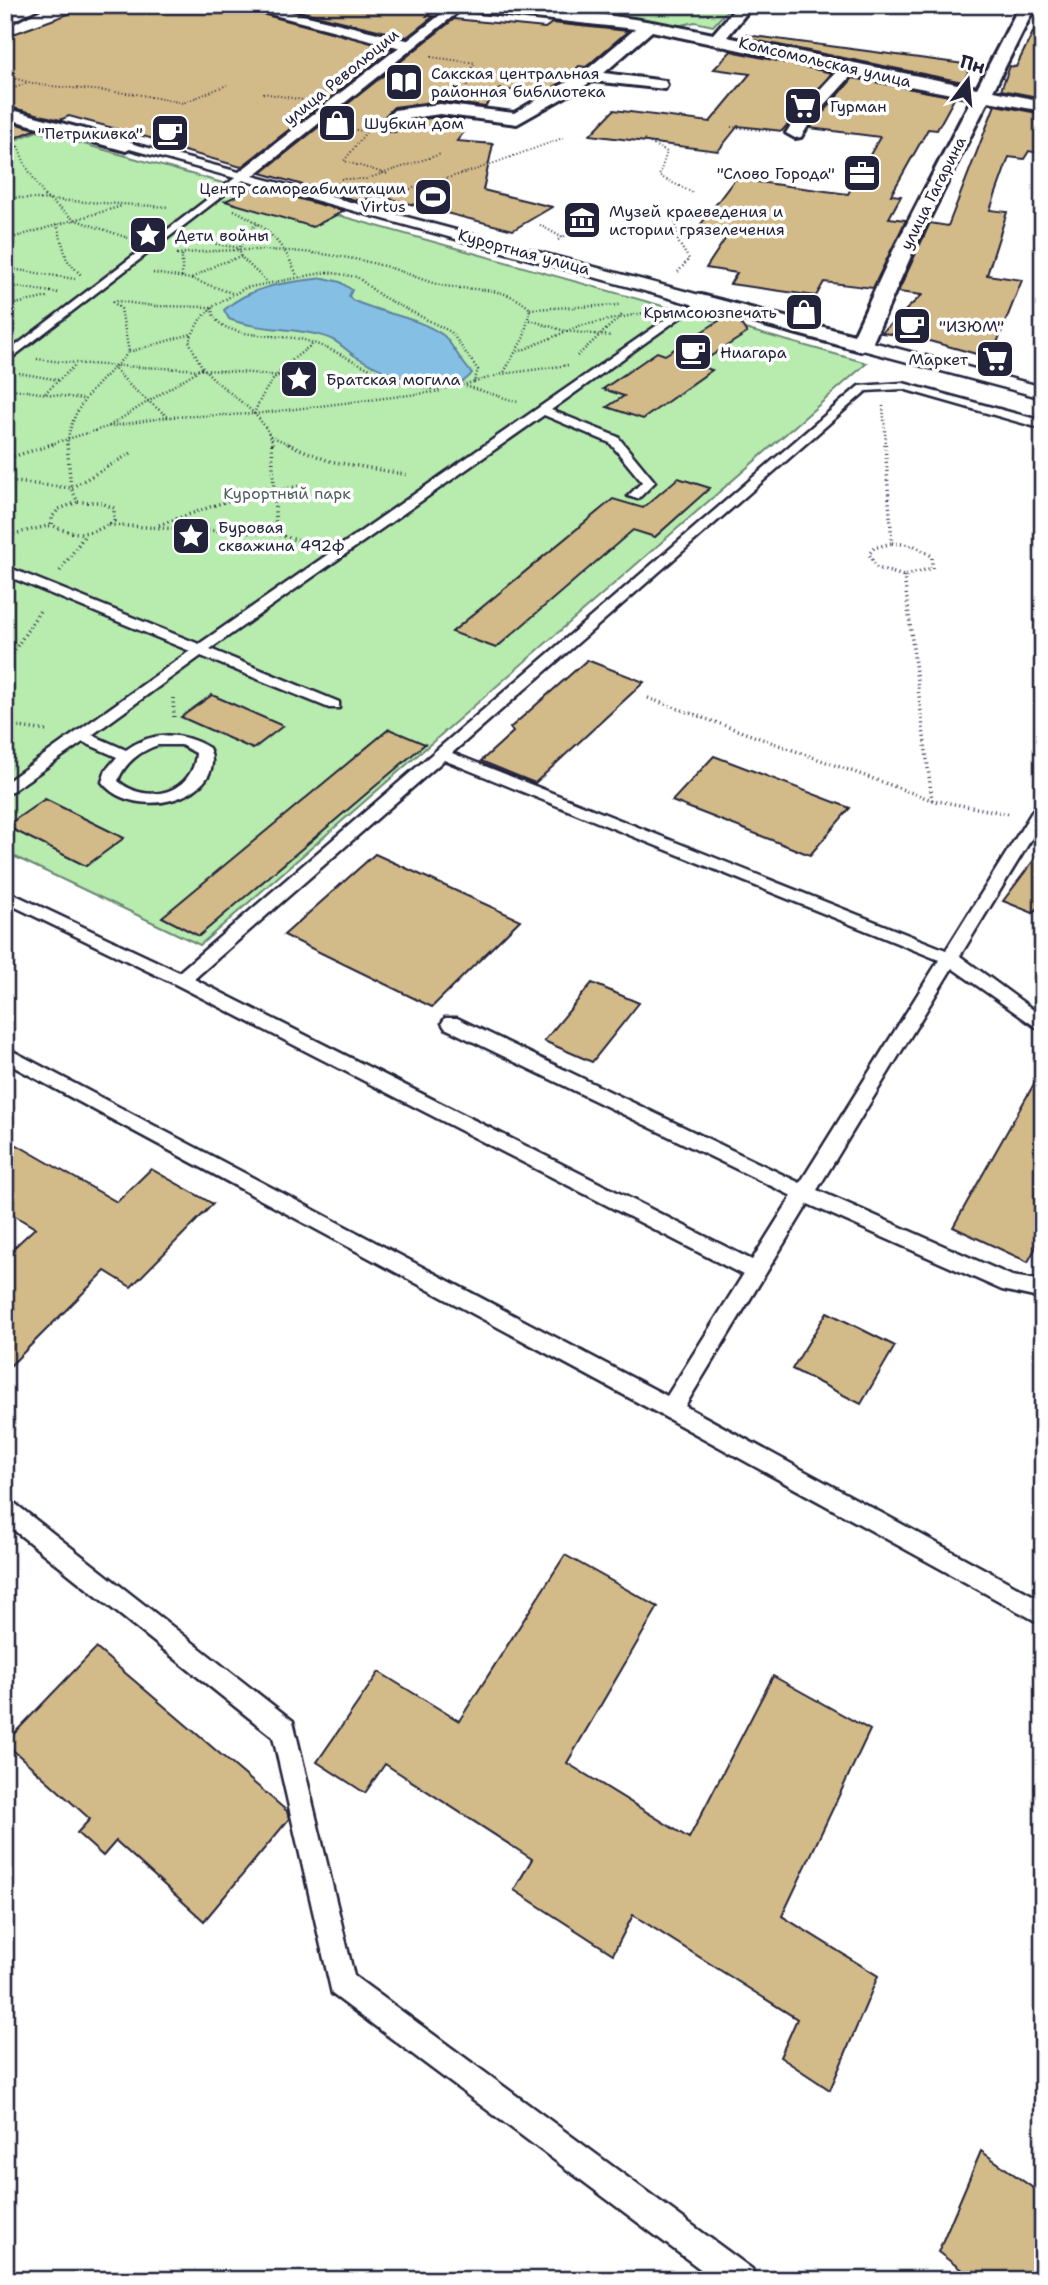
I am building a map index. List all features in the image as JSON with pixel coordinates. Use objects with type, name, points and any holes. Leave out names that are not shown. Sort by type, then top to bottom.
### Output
[{"type":"street","points":[[5,20],[37,5]]},
{"type":"street","points":[[242,5],[303,19],[404,49]]},
{"type":"street","name":"Комсомольская улица","points":[[461,5],[649,25],[982,97],[1043,106]]},
{"type":"street","name":"улица Революции","points":[[242,177],[461,5]]},
{"type":"street","points":[[718,38],[746,5]]},
{"type":"street","name":"улица Гагарина","points":[[861,344],[904,249],[1028,5]]},
{"type":"street","points":[[303,19],[322,10]]},
{"type":"street","points":[[389,125],[400,114],[440,109],[517,119],[590,76],[649,25]]},
{"type":"street","points":[[795,133],[806,115],[848,69]]},
{"type":"street","points":[[590,76],[659,85]]},
{"type":"street","name":"Курортная улица","points":[[5,113],[356,206],[692,307],[861,344],[1043,393]]},
{"type":"lane","points":[[9,358],[242,177]]},
{"type":"lane","points":[[5,791],[200,650],[692,307]]},
{"type":"lane","points":[[181,980],[863,388],[903,386],[1043,425]]},
{"type":"lane","points":[[542,410],[614,440],[649,482],[634,496]]},
{"type":"lane","points":[[5,570],[334,705]]},
{"type":"lane","points":[[80,735],[127,756]]},
{"type":"lane","points":[[173,738],[192,742],[204,751],[206,761],[199,775],[180,793],[159,801],[135,799],[118,793],[110,782],[114,770],[127,756],[140,745],[173,738]]},
{"type":"lane","points":[[441,754],[950,958],[1043,1026]]},
{"type":"lane","points":[[671,1409],[1039,813]]},
{"type":"lane","points":[[5,895],[181,980],[755,1271]]},
{"type":"lane","points":[[451,1023],[806,1194],[1009,1284],[1043,1290]]},
{"type":"lane","points":[[5,1054],[671,1409],[1043,1614]]},
{"type":"lane","points":[[5,1509],[284,1730],[342,1984],[741,2280]]},
{"type":"path","points":[[404,49],[476,62]]},
{"type":"path","points":[[5,76],[28,83],[136,94],[183,103],[226,85]]},
{"type":"path","points":[[5,92],[28,83]]},
{"type":"path","points":[[731,127],[770,131]]},
{"type":"path","points":[[367,131],[344,161],[387,174]]},
{"type":"path","points":[[356,206],[475,170],[563,138]]},
{"type":"path","points":[[644,140],[667,152],[668,156],[659,170],[659,176],[694,193]]},
{"type":"path","points":[[18,146],[33,181],[69,220],[106,234],[155,244]]},
{"type":"path","points":[[307,194],[337,179],[366,179],[387,174],[441,154]]},
{"type":"path","points":[[5,197],[127,205],[207,204],[258,223],[288,253],[297,276]]},
{"type":"path","points":[[5,240],[127,205]]},
{"type":"path","points":[[675,219],[678,242],[686,252]]},
{"type":"path","points":[[258,223],[247,233],[239,248],[244,261],[266,281]]},
{"type":"path","points":[[5,268],[81,280],[80,273],[67,260],[57,224]]},
{"type":"path","points":[[540,225],[562,238]]},
{"type":"path","points":[[165,236],[239,248],[352,259],[384,266],[440,285],[502,292],[521,300],[530,309],[530,320],[517,352],[503,374]]},
{"type":"path","points":[[146,251],[182,255],[239,248]]},
{"type":"path","points":[[182,255],[182,277]]},
{"type":"path","points":[[191,279],[218,264],[241,257]]},
{"type":"path","points":[[122,269],[182,277],[233,293]]},
{"type":"path","points":[[276,534],[274,451],[270,436],[254,414],[203,367],[189,341],[191,334],[212,306],[233,293],[266,281],[327,272],[357,276],[388,300],[415,311],[451,332],[478,370],[474,382]]},
{"type":"path","points":[[5,285],[63,293],[5,306]]},
{"type":"path","points":[[94,292],[121,309],[129,352]]},
{"type":"path","points":[[111,301],[155,306],[212,306]]},
{"type":"path","points":[[530,309],[624,305]]},
{"type":"path","points":[[212,306],[214,321],[224,327],[314,344],[394,382],[450,389]]},
{"type":"path","points":[[517,352],[565,331],[622,314],[692,307]]},
{"type":"path","points":[[566,365],[602,336],[622,314]]},
{"type":"path","points":[[530,320],[565,331],[602,336],[647,337]]},
{"type":"path","points":[[78,502],[65,464],[67,437],[83,399],[129,352],[191,334]]},
{"type":"path","points":[[254,414],[262,390],[273,375],[314,344]]},
{"type":"path","points":[[5,456],[14,456],[67,437],[107,427],[168,417],[254,414],[450,389],[503,374],[621,355]]},
{"type":"path","points":[[9,358],[115,369],[203,367],[295,379]]},
{"type":"path","points":[[44,394],[75,365]]},
{"type":"path","points":[[107,427],[203,367]]},
{"type":"path","points":[[115,369],[146,401],[168,417]]},
{"type":"path","points":[[19,373],[60,380]]},
{"type":"path","points":[[466,386],[542,410]]},
{"type":"path","points":[[882,387],[892,543]]},
{"type":"path","points":[[5,388],[83,399]]},
{"type":"path","points":[[270,436],[329,461],[443,480]]},
{"type":"path","points":[[5,480],[71,488],[133,452]]},
{"type":"path","points":[[155,527],[227,502],[305,485]]},
{"type":"path","points":[[52,525],[51,517],[59,509],[78,502],[99,502],[114,508],[116,516],[109,525]]},
{"type":"path","points":[[5,536],[52,525],[65,533],[85,534],[109,525],[155,527],[276,534],[337,554]]},
{"type":"path","points":[[892,543],[918,546],[932,556],[932,568],[925,573],[904,576],[886,573],[869,560],[874,548],[892,543]]},
{"type":"path","points":[[904,576],[932,800]]},
{"type":"path","points":[[163,678],[175,709],[173,738]]},
{"type":"path","points":[[648,698],[932,800],[1039,813]]},
{"type":"path","points":[[5,725],[80,735]]},
{"type":"green space","points":[[732,5],[713,26],[695,22],[678,26],[482,6]]},
{"type":"green space","name":"Курортный парк","points":[[37,131],[867,363],[200,945],[5,852],[5,144]]},
{"type":"water","points":[[324,278],[340,282],[352,290],[349,296],[352,300],[421,323],[443,335],[472,373],[462,382],[448,386],[415,382],[366,362],[328,338],[241,323],[229,319],[224,310],[258,290],[284,283]]},
{"type":"building","points":[[93,5],[233,5],[393,49],[241,167],[170,147],[176,145],[69,116],[60,120],[5,106],[5,37]]},
{"type":"building","points":[[274,5],[442,5],[427,16],[434,16],[407,37]]},
{"type":"building","points":[[1043,12],[1043,98],[1001,90],[1010,66],[1016,67]]},
{"type":"building","points":[[454,19],[545,28],[552,23],[628,31],[586,67],[579,66],[567,79],[542,94],[500,89],[485,107],[440,101],[394,107],[378,123],[383,132],[395,132],[406,121],[440,117],[463,120],[452,126],[464,132],[457,141],[493,144],[483,190],[552,207],[513,230],[375,195],[362,202],[261,173]]},
{"type":"building","points":[[746,35],[972,65],[963,82],[744,38]]},
{"type":"building","points":[[731,51],[832,73],[782,131],[738,126],[718,151],[590,135],[614,110],[710,122],[750,74],[714,69]]},
{"type":"building","points":[[853,78],[955,97],[937,130],[928,129],[891,195],[901,196],[889,218],[906,220],[873,288],[824,282],[816,296],[730,284],[737,273],[706,268],[727,236],[695,232],[735,179],[848,194],[880,137],[810,128]]},
{"type":"building","points":[[995,105],[1043,114],[1043,154],[1029,151],[1024,159],[1009,157],[990,210],[1007,212],[987,275],[1022,280],[991,358],[911,336],[881,333],[922,295],[898,292],[930,223],[948,226]]},
{"type":"building","points":[[5,121],[37,129],[5,142]]},
{"type":"building","points":[[256,187],[344,211],[313,227],[225,201]]},
{"type":"building","points":[[725,317],[739,321],[747,333],[697,365],[712,370],[643,419],[607,407],[624,396],[603,389],[657,352],[665,355]]},
{"type":"building","points":[[678,478],[710,488],[655,537],[633,530],[496,648],[452,632],[613,499],[643,508]]},
{"type":"building","points":[[587,660],[644,682],[535,783],[481,761],[513,732],[510,728]]},
{"type":"building","points":[[212,695],[283,726],[253,749],[181,717]]},
{"type":"building","points":[[389,729],[425,744],[199,936],[162,917]]},
{"type":"building","points":[[714,756],[850,808],[810,855],[672,801]]},
{"type":"building","points":[[45,799],[124,838],[86,866],[6,826]]},
{"type":"building","points":[[1043,848],[1043,902],[1033,913],[1003,901]]},
{"type":"building","points":[[375,854],[520,920],[432,1007],[284,935]]},
{"type":"building","points":[[592,983],[639,1003],[592,1062],[544,1041]]},
{"type":"building","points":[[1043,1068],[1043,1234],[1028,1262],[953,1227]]},
{"type":"building","points":[[5,1138],[117,1202],[151,1169],[213,1204],[131,1287],[105,1271],[5,1371],[5,1256],[35,1228],[5,1210]]},
{"type":"building","points":[[827,1312],[895,1346],[861,1404],[792,1369]]},
{"type":"building","points":[[565,1555],[658,1607],[567,1763],[689,1838],[773,1676],[870,1730],[782,1916],[878,1976],[830,2090],[780,2057],[797,2019],[633,1915],[613,1954],[514,1890],[532,1859],[385,1764],[365,1793],[317,1762],[379,1672],[459,1721]]},
{"type":"building","points":[[96,1648],[287,1811],[289,1819],[204,1921],[116,1841],[103,1856],[77,1833],[90,1819],[5,1743]]},
{"type":"building","points":[[981,2151],[1043,2195],[1043,2280],[975,2280],[938,2252]]},
{"type":"place","name":"Сакская центральная районная библиотека","points":[[404,82]]},
{"type":"place","name":"Гурман","points":[[803,106]]},
{"type":"place","name":"Шубкин дом","points":[[337,123]]},
{"type":"place","name":"\"Петрикивка\"","points":[[170,133]]},
{"type":"place","name":"\"Слово Города\"","points":[[862,173]]},
{"type":"place","name":"Центр самореабилитации Virtus","points":[[433,197]]},
{"type":"place","name":"Музей краеведения и истории грязелечения","points":[[582,220]]},
{"type":"place","name":"Дети войны","points":[[148,235]]},
{"type":"place","name":"Крымсоюзпечать","points":[[804,312]]},
{"type":"place","name":"\"ИЗЮМ\"","points":[[912,326]]},
{"type":"place","name":"Ниагара","points":[[693,352]]},
{"type":"place","name":"Маркет","points":[[995,359]]},
{"type":"place","name":"Братская могила","points":[[299,379]]},
{"type":"place","name":"Буровая скважина 492ф","points":[[191,536]]}]
